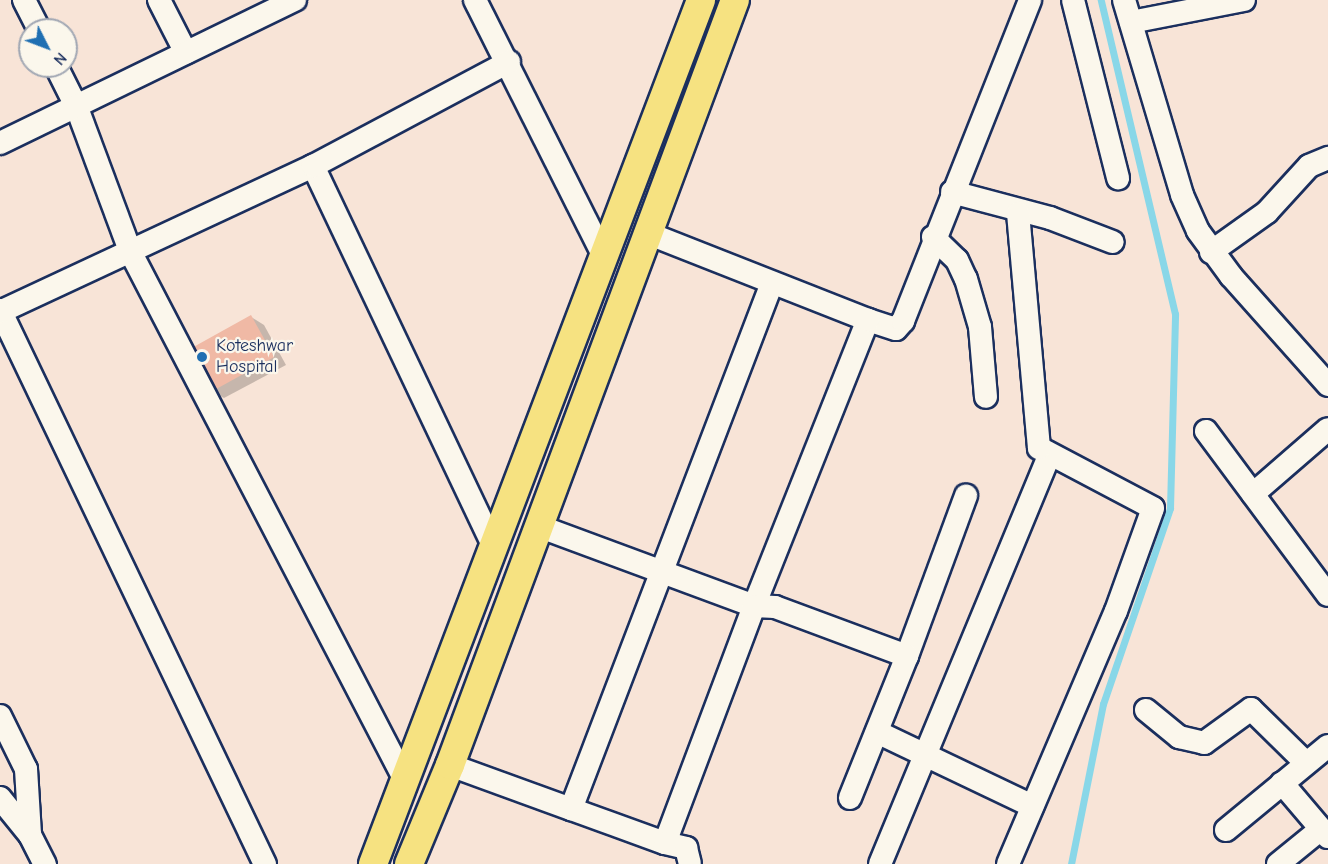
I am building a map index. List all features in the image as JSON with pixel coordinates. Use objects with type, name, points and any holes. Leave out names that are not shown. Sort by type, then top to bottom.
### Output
[{"type":"main road","points":[[374,864],[602,252],[701,0]]},
{"type":"main road","points":[[409,864],[450,765],[735,0]]},
{"type":"street","points":[[24,0],[33,18]]},
{"type":"street","points":[[159,0],[186,53]]},
{"type":"street","points":[[0,143],[77,108],[295,0]]},
{"type":"street","points":[[475,0],[509,62],[602,252]]},
{"type":"street","points":[[647,233],[896,329],[903,321],[933,237],[1030,0]]},
{"type":"street","points":[[1073,0],[1118,178]]},
{"type":"street","points":[[1124,0],[1182,195],[1211,252],[1328,385]]},
{"type":"street","points":[[1131,22],[1244,0]]},
{"type":"street","points":[[265,864],[0,311],[131,253],[314,166],[509,62]]},
{"type":"street","points":[[62,78],[77,108],[131,253],[406,782]]},
{"type":"street","points":[[1211,252],[1267,212],[1309,166],[1328,158]]},
{"type":"street","points":[[314,166],[493,546]]},
{"type":"street","points":[[952,192],[1018,213],[1050,218],[1113,242]]},
{"type":"street","points":[[1008,864],[1116,610],[1153,508],[1049,457],[1039,448],[1018,213]]},
{"type":"street","points":[[933,237],[957,260],[966,279],[980,327],[986,397]]},
{"type":"street","points":[[571,809],[659,571],[772,283]]},
{"type":"street","points":[[665,843],[754,606],[868,320]]},
{"type":"street","points":[[1253,494],[1328,429]]},
{"type":"street","points":[[1206,431],[1328,595]]},
{"type":"street","points":[[880,864],[1049,457]]},
{"type":"street","points":[[850,798],[907,656],[966,496]]},
{"type":"street","points":[[538,526],[754,606],[775,608],[907,656]]},
{"type":"street","points":[[1146,710],[1179,737],[1204,743],[1251,709],[1306,763]]},
{"type":"street","points":[[0,716],[26,770],[30,834]]},
{"type":"street","points":[[877,732],[1032,806]]},
{"type":"street","points":[[1226,830],[1328,746]]},
{"type":"street","points":[[450,765],[665,843],[687,848],[690,864]]},
{"type":"street","points":[[1278,864],[1324,833],[1282,783]]},
{"type":"street","points":[[0,798],[30,834],[45,864]]},
{"type":"building","points":[[251,315],[274,357],[210,392],[187,350]]},
{"type":"waterway","points":[[1071,864],[1103,704],[1170,508],[1175,314],[1101,0]]},
{"type":"place","name":"Koteshwar Hospital","points":[[202,357]]}]
